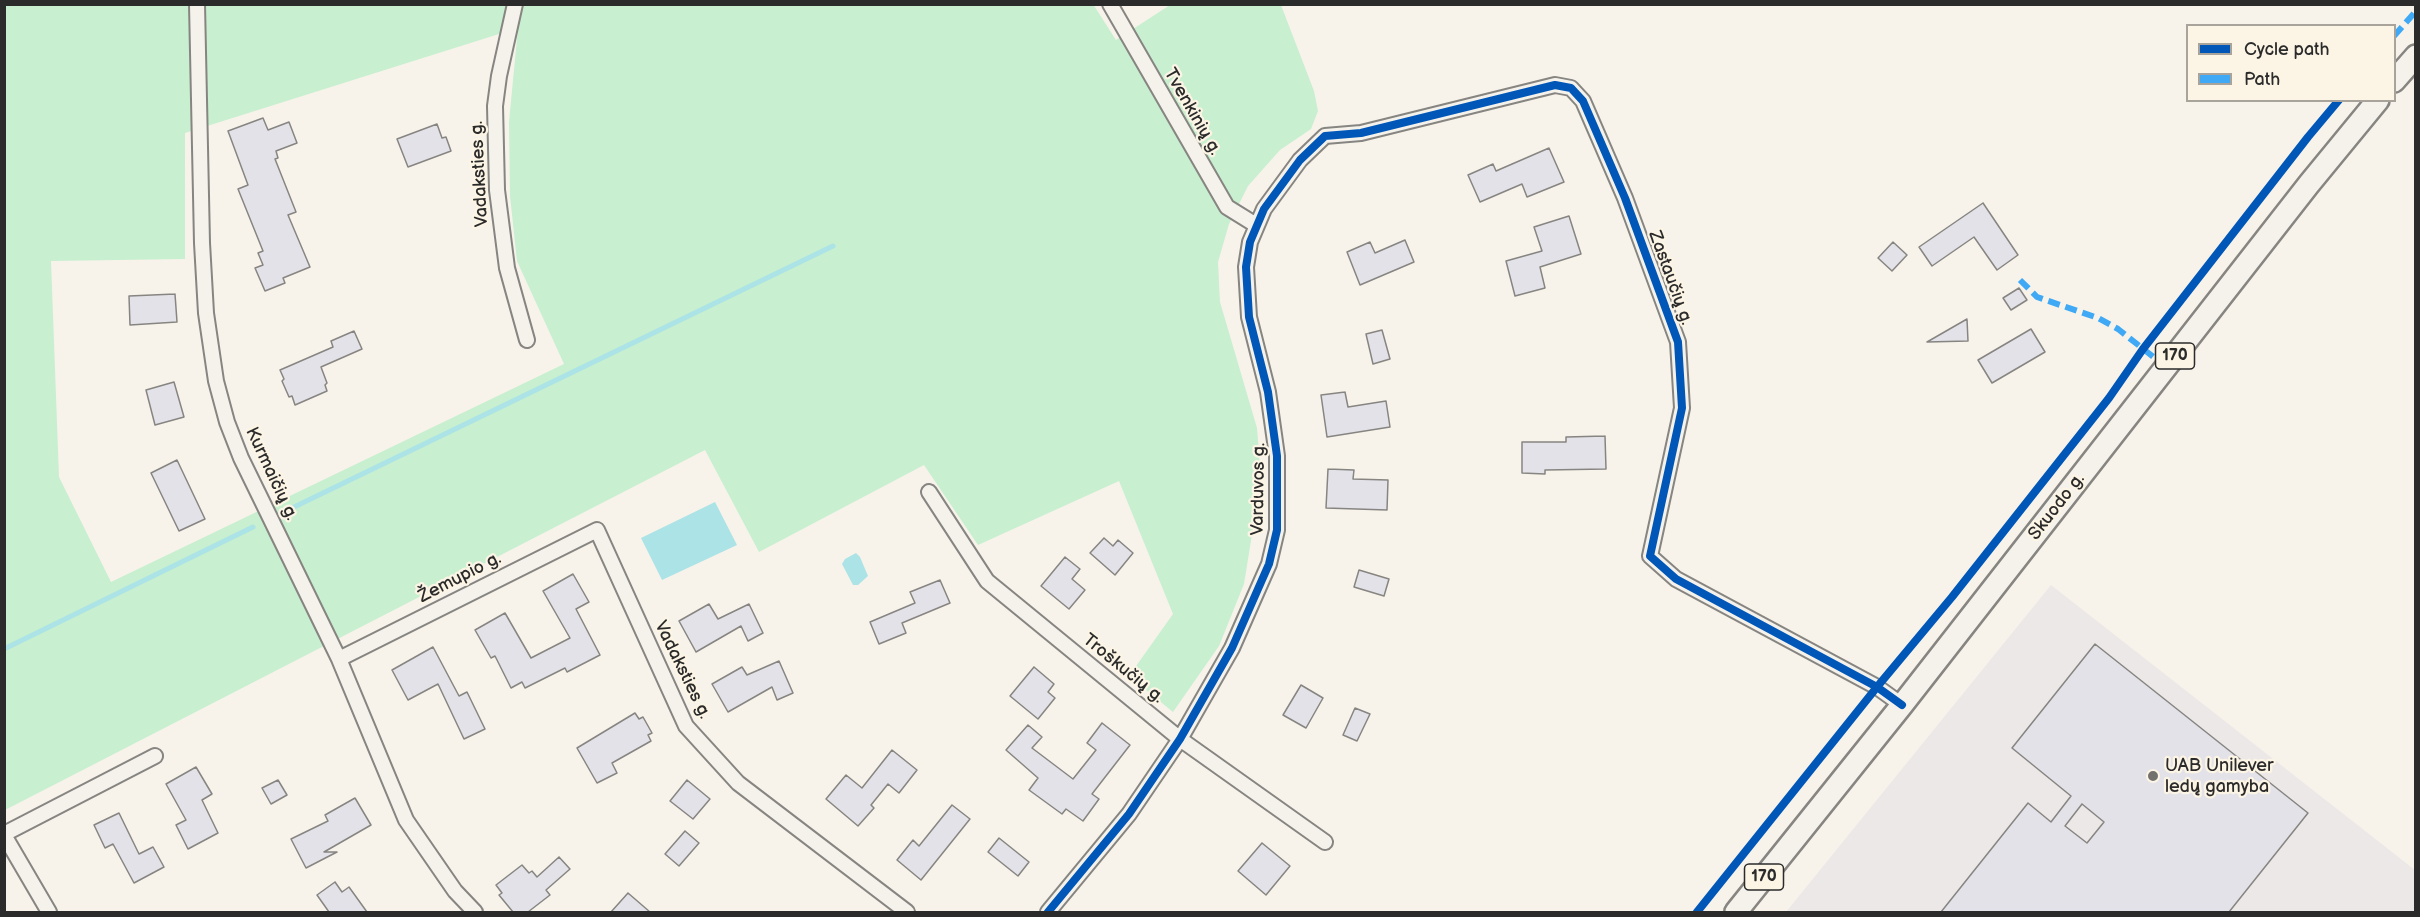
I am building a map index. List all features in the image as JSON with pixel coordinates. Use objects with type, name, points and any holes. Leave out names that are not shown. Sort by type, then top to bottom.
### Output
[{"type":"main road","points":[[2396,79],[2415,56]]},
{"type":"main road","name":"Skuodo g.","points":[[1736,912],[1902,705],[2309,184],[2376,102]]},
{"type":"street","name":"Kurmaičių g.","points":[[197,4],[202,243],[210,347],[227,422],[241,458],[339,659],[406,820],[455,891],[476,912]]},
{"type":"street","name":"Vadaksties g.","points":[[515,4],[499,76],[495,106],[497,190],[507,268],[527,340]]},
{"type":"street","name":"Tvenkinių g.","points":[[1110,4],[1227,207],[1256,225]]},
{"type":"street","name":"Zastaučių g.","points":[[1325,135],[1361,133],[1555,85],[1571,88],[1583,101],[1625,198],[1678,342],[1682,408],[1650,556],[1676,579],[1877,687],[1902,705]]},
{"type":"street","name":"Varduvos g.","points":[[1048,912],[1129,814],[1180,739],[1227,659],[1256,598],[1269,564],[1277,530],[1277,456],[1274,422],[1249,317],[1246,267],[1250,242],[1264,209],[1281,184],[1325,135]]},
{"type":"street","name":"Troškučių g.","points":[[929,492],[987,581],[1180,739],[1325,842]]},
{"type":"street","name":"Žemupio g.","points":[[339,659],[597,530]]},
{"type":"street","name":"Vadaksties g.","points":[[597,530],[686,726],[738,783],[907,912]]},
{"type":"street","points":[[49,912],[4,834],[155,756]]},
{"type":"shaded area","points":[[2051,585],[2415,870],[2415,912],[1786,912]]},
{"type":"green space","points":[[1093,4],[1116,40],[1170,5],[1281,5],[1314,91],[1318,111],[1311,129],[1280,150],[1248,186],[1229,224],[1218,262],[1220,302],[1257,428],[1261,479],[1244,584],[1219,646],[1173,712],[1129,676],[1173,614],[1119,481],[978,545],[924,465],[759,552],[705,450],[5,810],[5,5]],"holes":[[[518,28],[509,122],[510,196],[517,261],[564,364],[111,582],[59,477],[51,261],[185,259],[185,133]]]},
{"type":"water","points":[[715,502],[737,545],[662,580],[641,538]]},
{"type":"water","points":[[856,553],[868,576],[858,585],[853,585],[842,564],[845,559]]},
{"type":"building","points":[[263,118],[268,130],[289,122],[297,143],[276,151],[278,158],[275,159],[296,212],[288,215],[310,267],[283,278],[285,283],[265,291],[255,268],[263,265],[258,253],[263,251],[238,189],[248,185],[228,131]]},
{"type":"building","points":[[437,124],[442,138],[446,137],[451,151],[408,167],[397,139]]},
{"type":"building","points":[[1549,148],[1564,182],[1527,197],[1522,184],[1480,202],[1468,175],[1493,164],[1496,171]]},
{"type":"building","points":[[1983,203],[2018,255],[1997,270],[1974,237],[1932,266],[1919,247]]},
{"type":"building","points":[[1569,216],[1581,254],[1540,267],[1545,288],[1515,296],[1506,261],[1542,251],[1534,227]]},
{"type":"building","points":[[1405,240],[1414,262],[1360,285],[1347,252],[1370,242],[1375,253]]},
{"type":"building","points":[[1893,242],[1907,255],[1892,271],[1878,258]]},
{"type":"building","points":[[2019,288],[2027,300],[2011,310],[2003,298]]},
{"type":"building","points":[[175,294],[177,322],[130,325],[129,296]]},
{"type":"building","points":[[1967,319],[1968,341],[1927,342]]},
{"type":"building","points":[[2031,329],[2045,352],[1992,383],[1978,360]]},
{"type":"building","points":[[1382,330],[1390,359],[1373,364],[1366,334]]},
{"type":"building","points":[[354,331],[362,349],[321,367],[327,383],[325,385],[327,391],[295,405],[282,381],[284,379],[280,370],[333,347],[331,341]]},
{"type":"building","points":[[174,382],[184,417],[155,425],[146,390]]},
{"type":"building","points":[[1345,392],[1348,407],[1386,401],[1390,427],[1327,437],[1321,395]]},
{"type":"building","points":[[1605,436],[1606,469],[1545,470],[1545,474],[1522,473],[1522,442],[1566,442],[1566,437]]},
{"type":"building","points":[[177,460],[205,519],[179,531],[151,473]]},
{"type":"building","points":[[1328,469],[1354,470],[1353,479],[1388,480],[1387,510],[1326,508]]},
{"type":"building","points":[[1104,538],[1113,546],[1118,540],[1133,553],[1115,575],[1090,553]]},
{"type":"building","points":[[1065,557],[1080,569],[1072,579],[1085,590],[1069,609],[1041,586]]},
{"type":"building","points":[[1359,570],[1389,579],[1384,596],[1354,587]]},
{"type":"building","points":[[573,574],[589,602],[576,609],[600,655],[567,672],[565,668],[525,688],[522,682],[511,688],[495,656],[491,658],[475,630],[505,613],[531,658],[570,638],[543,591]]},
{"type":"building","points":[[940,580],[950,603],[902,623],[906,633],[879,644],[870,622],[915,603],[910,592]]},
{"type":"building","points":[[709,604],[718,619],[749,604],[763,633],[748,641],[741,626],[696,652],[679,621]]},
{"type":"building","name":"UAB Unilever ledų gamyba","points":[[2095,644],[2308,813],[2229,912],[1941,912],[2028,803],[2051,822],[2071,796],[2012,748]],"holes":[[[2082,804],[2104,822],[2087,843],[2065,826]]]},
{"type":"building","points":[[433,647],[459,696],[467,692],[485,729],[464,739],[438,684],[408,700],[392,670]]},
{"type":"building","points":[[779,661],[793,693],[777,700],[772,687],[728,712],[712,684],[742,667],[747,675]]},
{"type":"building","points":[[1034,667],[1054,684],[1048,692],[1055,698],[1038,719],[1010,696]]},
{"type":"building","points":[[1301,685],[1323,698],[1306,728],[1283,715]]},
{"type":"building","points":[[1355,708],[1370,714],[1357,741],[1343,735]]},
{"type":"building","points":[[635,713],[639,719],[643,717],[652,733],[648,735],[651,741],[612,763],[617,773],[597,783],[577,748]]},
{"type":"building","points":[[1102,723],[1130,745],[1092,794],[1099,799],[1083,821],[1066,809],[1062,814],[1029,790],[1038,778],[1006,750],[1028,725],[1042,737],[1032,748],[1073,779],[1096,750],[1087,743]]},
{"type":"building","points":[[892,750],[917,770],[899,793],[888,784],[871,805],[874,808],[858,826],[826,799],[846,775],[862,788]]},
{"type":"building","points":[[196,767],[212,794],[202,800],[218,833],[188,849],[176,825],[186,820],[166,784]]},
{"type":"building","points":[[278,780],[287,795],[271,804],[262,788]]},
{"type":"building","points":[[687,780],[710,799],[693,819],[670,801]]},
{"type":"building","points":[[355,798],[371,825],[324,852],[337,852],[306,868],[291,839],[328,821],[325,815]]},
{"type":"building","points":[[952,805],[970,819],[921,880],[897,860],[913,840],[919,846]]},
{"type":"building","points":[[119,813],[139,854],[153,847],[164,867],[134,883],[113,844],[105,848],[94,825]]},
{"type":"building","points":[[685,831],[699,843],[679,866],[665,854]]},
{"type":"building","points":[[999,838],[1029,862],[1018,876],[988,852]]},
{"type":"building","points":[[1262,843],[1290,866],[1266,895],[1238,871]]},
{"type":"building","points":[[559,857],[570,869],[546,890],[550,895],[528,912],[513,912],[499,895],[502,893],[496,885],[522,865],[529,873],[532,871],[537,877]]},
{"type":"building","points":[[335,882],[342,892],[349,887],[367,912],[329,912],[317,895]]},
{"type":"building","points":[[628,893],[650,912],[611,912]]},
{"type":"waterway","points":[[290,509],[833,246]]},
{"type":"waterway","points":[[4,649],[253,527]]},
{"type":"marked path","points":[[2396,34],[2416,11]]},
{"type":"marked path","points":[[2020,280],[2037,297],[2098,318],[2118,329],[2166,367]]},
{"type":"cycle path","points":[[1048,912],[1129,814],[1180,739],[1232,648],[1269,564],[1277,530],[1277,456],[1268,392],[1249,317],[1246,267],[1250,242],[1264,209],[1300,160],[1325,136],[1361,133],[1555,85],[1571,88],[1583,101],[1625,198],[1678,342],[1682,408],[1650,556],[1676,579],[1877,687],[1902,705]]},
{"type":"cycle path","points":[[1697,912],[1952,597],[2337,102]]},
{"type":"place","name":"UAB Unilever ledų gamyba","points":[[2153,776]]}]
